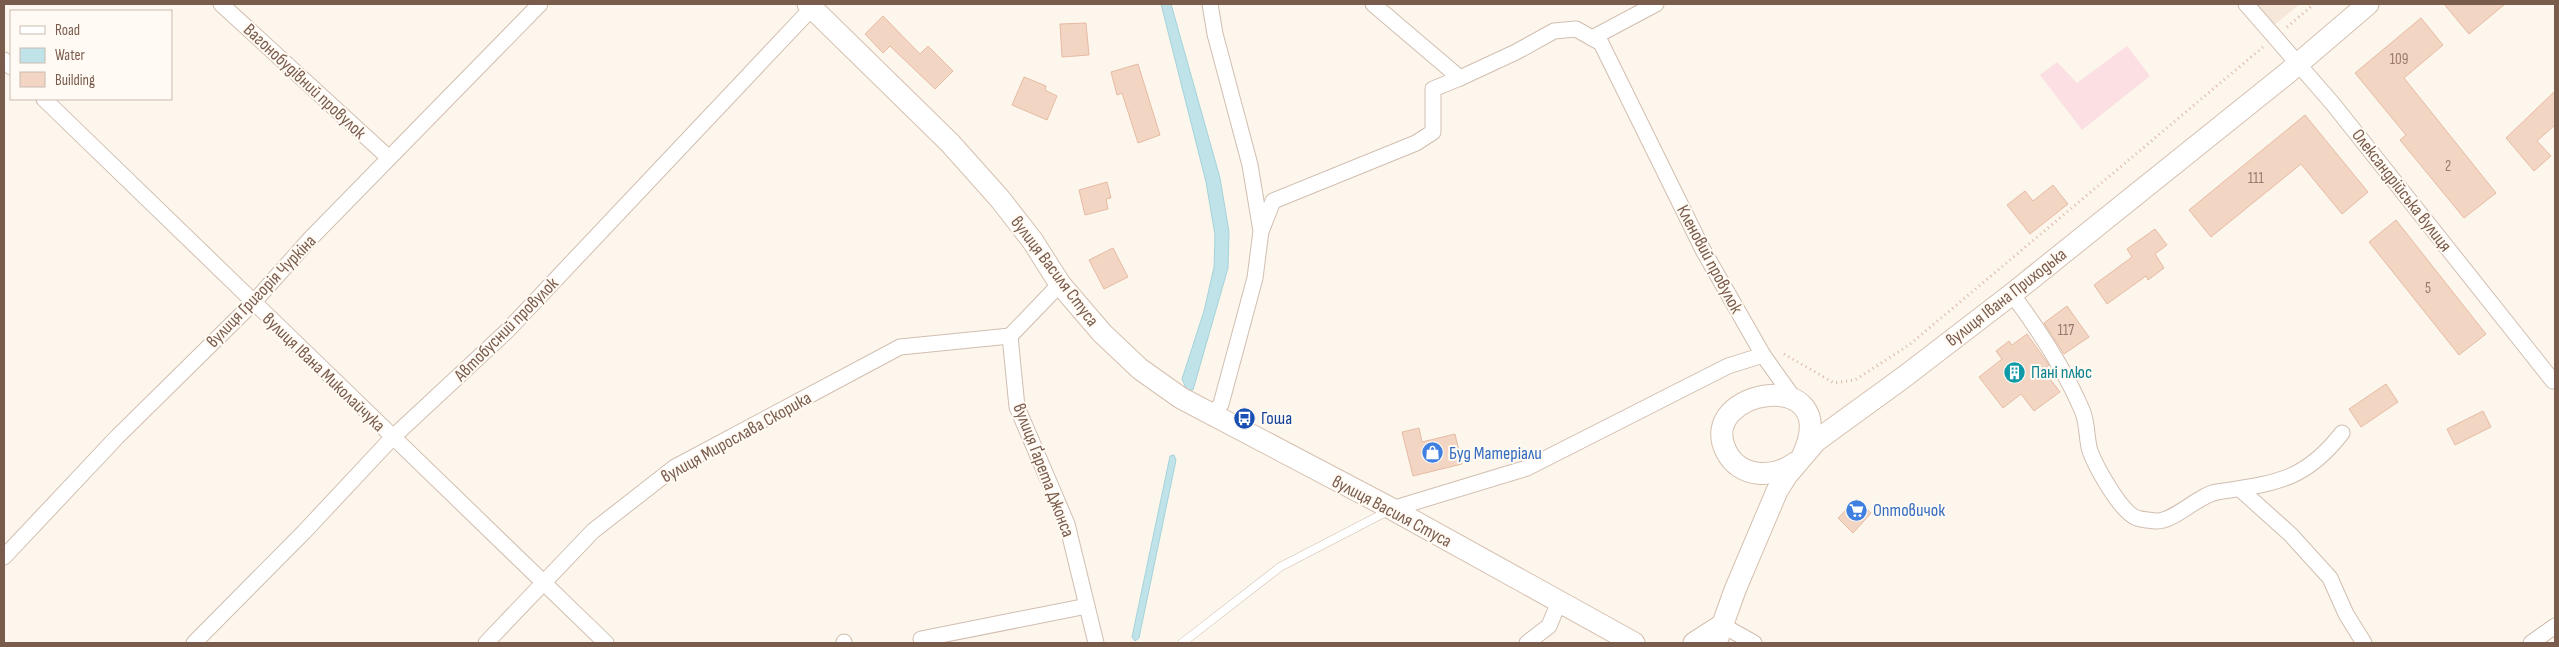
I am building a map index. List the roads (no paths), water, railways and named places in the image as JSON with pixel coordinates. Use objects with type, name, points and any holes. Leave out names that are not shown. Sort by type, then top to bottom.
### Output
[{"type":"main road","name":"вулиця Івана Приходька","points":[[1719,634],[1735,590],[1762,531],[1767,512],[1787,475],[1816,441],[1904,377],[2012,294],[2298,63],[2368,4]]},
{"type":"main road","name":"вулиця Василя Стуса","points":[[810,6],[950,143],[1000,199],[1032,240],[1060,284],[1102,333],[1140,369],[1181,398],[1392,509],[1634,643]]},
{"type":"main road","points":[[1799,404],[1809,429],[1808,442],[1800,458],[1778,473],[1761,474],[1732,462],[1723,444],[1724,426],[1736,408],[1755,397],[1776,394],[1799,404],[1819,413],[1828,413],[1864,405]]},
{"type":"main road","points":[[1750,471],[1764,492],[1767,512]]},
{"type":"main road","points":[[1694,643],[1719,634]]},
{"type":"street","name":"Вагонобудівний провулок","points":[[221,4],[389,158]]},
{"type":"street","name":"вулиця Григорія Чуркіна","points":[[4,558],[117,436],[253,303],[310,240],[540,4]]},
{"type":"street","points":[[1210,4],[1215,34],[1250,165],[1261,231],[1253,287],[1221,404],[1212,415]]},
{"type":"street","points":[[1373,4],[1460,78]]},
{"type":"street","points":[[1592,38],[1656,4]]},
{"type":"street","name":"Олександрійська вулиця","points":[[2246,4],[2298,63],[2554,382]]},
{"type":"street","name":"Автобусний провулок","points":[[194,643],[304,532],[393,437],[507,331],[810,6]]},
{"type":"street","name":"Кленовий провулок","points":[[1261,231],[1272,201],[1416,143],[1433,132],[1433,89],[1516,52],[1554,31],[1576,29],[1601,43],[1703,250],[1769,352],[1799,404]]},
{"type":"street","name":"вулиця Івана Миколайчука","points":[[45,100],[606,643]]},
{"type":"street","points":[[1010,336],[1060,284]]},
{"type":"street","points":[[2012,294],[2040,332],[2080,404],[2090,450],[2102,476],[2122,505],[2136,518],[2159,521],[2214,492],[2241,490],[2287,479],[2304,470],[2332,447],[2342,433]]},
{"type":"street","name":"вулиця Мирослава Скорика","points":[[486,643],[593,531],[675,467],[900,348],[1010,336]]},
{"type":"street","name":"вулиця Ґарета Джонса","points":[[1010,336],[1017,408],[1067,524],[1096,643]]},
{"type":"street","points":[[1392,509],[1527,468],[1728,366],[1769,352]]},
{"type":"street","points":[[2241,490],[2291,535],[2330,578],[2346,614],[2364,643]]},
{"type":"street","points":[[1527,643],[1549,626],[1559,602]]},
{"type":"street","points":[[921,639],[1087,606]]},
{"type":"street","points":[[2531,643],[2555,626]]},
{"type":"street","points":[[1719,634],[1754,643]]},
{"type":"lane","points":[[1182,643],[1280,567],[1392,509]]},
{"type":"water","points":[[1161,4],[1171,4],[1220,178],[1229,232],[1228,268],[1193,390],[1187,390],[1182,379],[1204,311],[1214,267],[1215,235],[1206,182]]},
{"type":"water","points":[[1174,455],[1176,460],[1139,638],[1135,641],[1132,637],[1170,456]]},
{"type":"place","name":"Пані плюс","points":[[2015,372]]},
{"type":"place","name":"Гоша","points":[[1245,418]]},
{"type":"place","name":"Буд Матерiали","points":[[1433,453]]},
{"type":"place","name":"Оптовичок","points":[[1857,510]]}]
